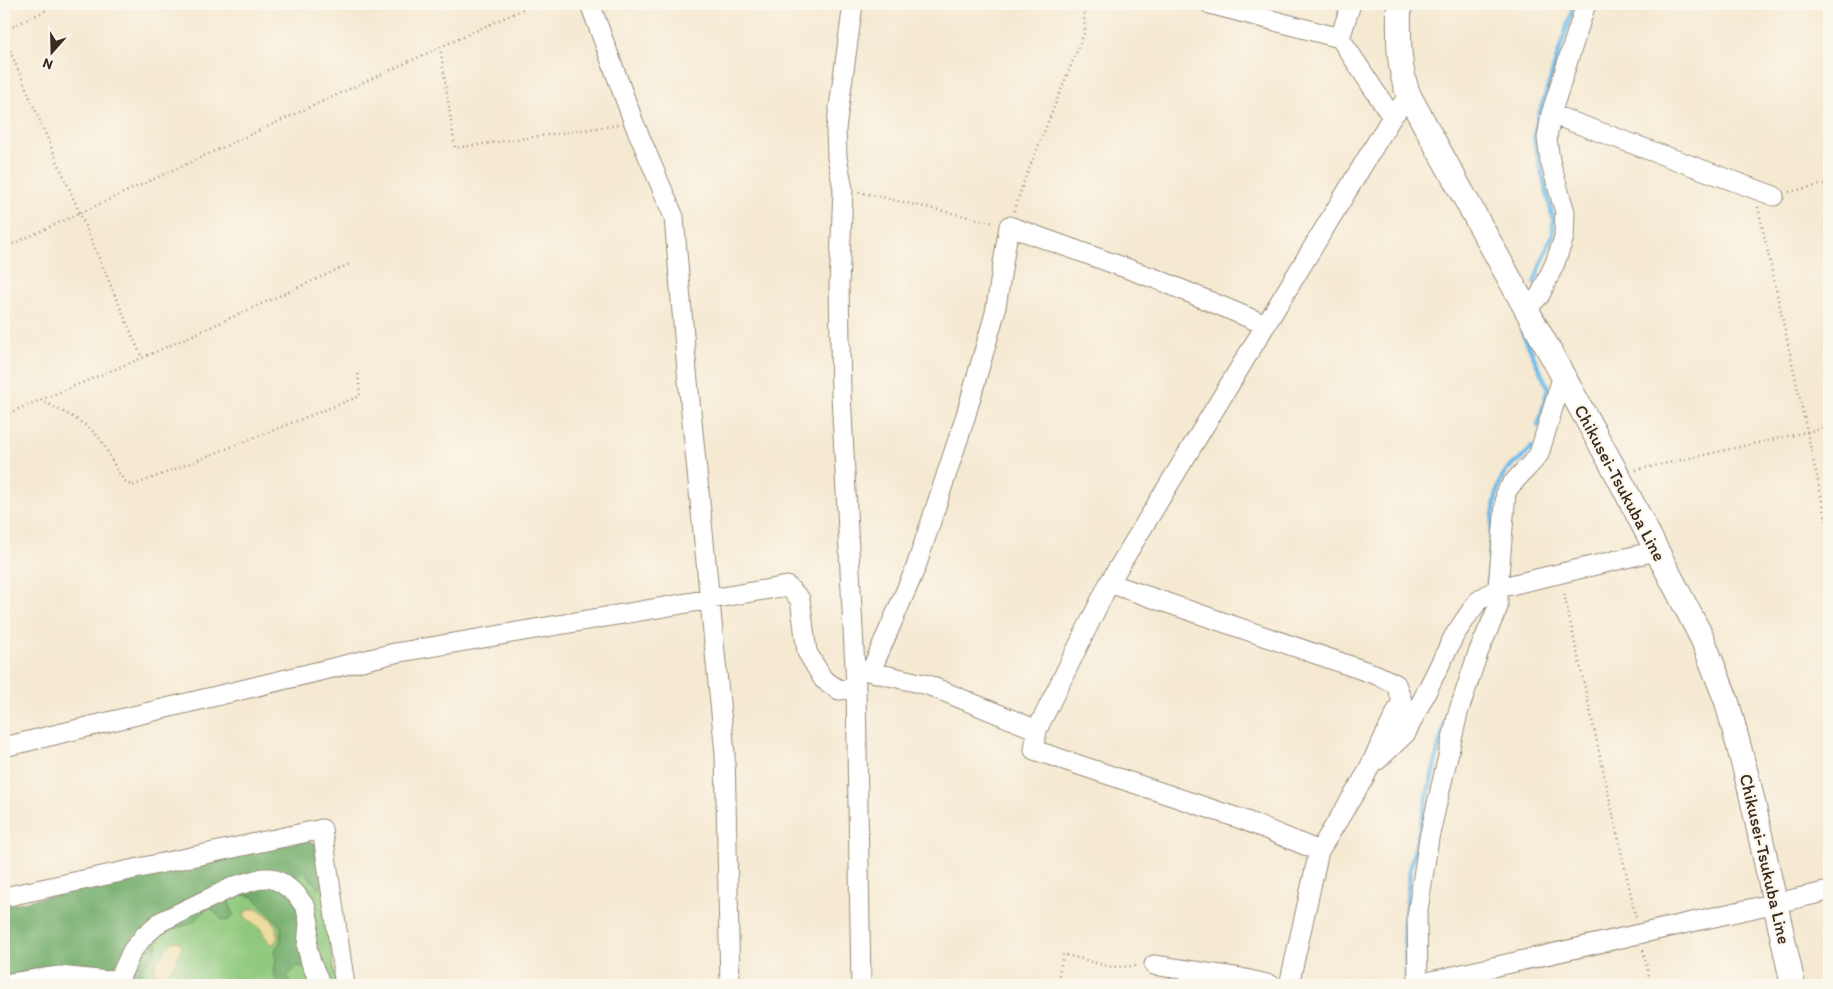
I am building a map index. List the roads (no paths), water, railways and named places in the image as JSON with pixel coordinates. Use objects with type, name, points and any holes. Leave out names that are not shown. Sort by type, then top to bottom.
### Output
[{"type":"main road","name":"Chikusei-Tsukuba Line","points":[[1399,4],[1399,55],[1402,79],[1409,96],[1617,474],[1702,638],[1727,702],[1750,789],[1793,985]]},
{"type":"street","points":[[590,4],[634,123],[674,217],[687,371],[725,753],[730,985]]},
{"type":"street","points":[[853,4],[836,129],[837,157],[843,189],[839,287],[841,394],[863,670]]},
{"type":"street","points":[[1210,4],[1340,38],[1392,117]]},
{"type":"street","points":[[1340,38],[1351,4]]},
{"type":"street","points":[[1526,310],[1540,295],[1564,237],[1565,212],[1550,161],[1547,138],[1552,114],[1586,4]]},
{"type":"street","points":[[1319,850],[1244,820],[1034,750],[1037,730],[1109,583],[1392,117],[1409,96]]},
{"type":"street","points":[[1552,114],[1774,196]]},
{"type":"street","points":[[861,985],[856,688],[863,670],[916,567],[965,418],[995,313],[1009,226],[1158,280],[1266,325]]},
{"type":"street","points":[[1563,375],[1539,454],[1532,464],[1512,482],[1506,492],[1498,607],[1478,653],[1458,713],[1429,838],[1417,916],[1418,985],[1829,891]]},
{"type":"street","points":[[1366,771],[1406,733],[1454,636],[1478,601],[1498,588],[1656,551]]},
{"type":"street","points":[[1109,583],[1377,675],[1396,684],[1402,701],[1366,771],[1319,850],[1289,985]]},
{"type":"street","points":[[4,747],[395,653],[787,586],[800,599],[807,652],[823,680],[839,690],[856,688]]},
{"type":"street","points":[[863,670],[928,685],[1037,730]]},
{"type":"street","points":[[4,898],[322,829],[345,985]]},
{"type":"street","points":[[4,984],[59,976],[108,981],[117,978],[122,973],[132,951],[144,936],[160,922],[235,886],[271,878],[282,883],[296,894],[306,908],[309,923],[307,947],[311,963],[321,985]]},
{"type":"street","points":[[1154,965],[1241,978],[1271,985]]},
{"type":"waterway","points":[[1534,283],[1553,233],[1553,219],[1534,139],[1538,118],[1574,4]]},
{"type":"waterway","points":[[1522,332],[1548,388],[1538,426]]},
{"type":"waterway","points":[[1488,588],[1494,509],[1501,481],[1506,471],[1532,447]]},
{"type":"waterway","points":[[1472,643],[1486,603]]},
{"type":"waterway","points":[[1407,985],[1404,926],[1410,870],[1446,716],[1462,672]]}]
